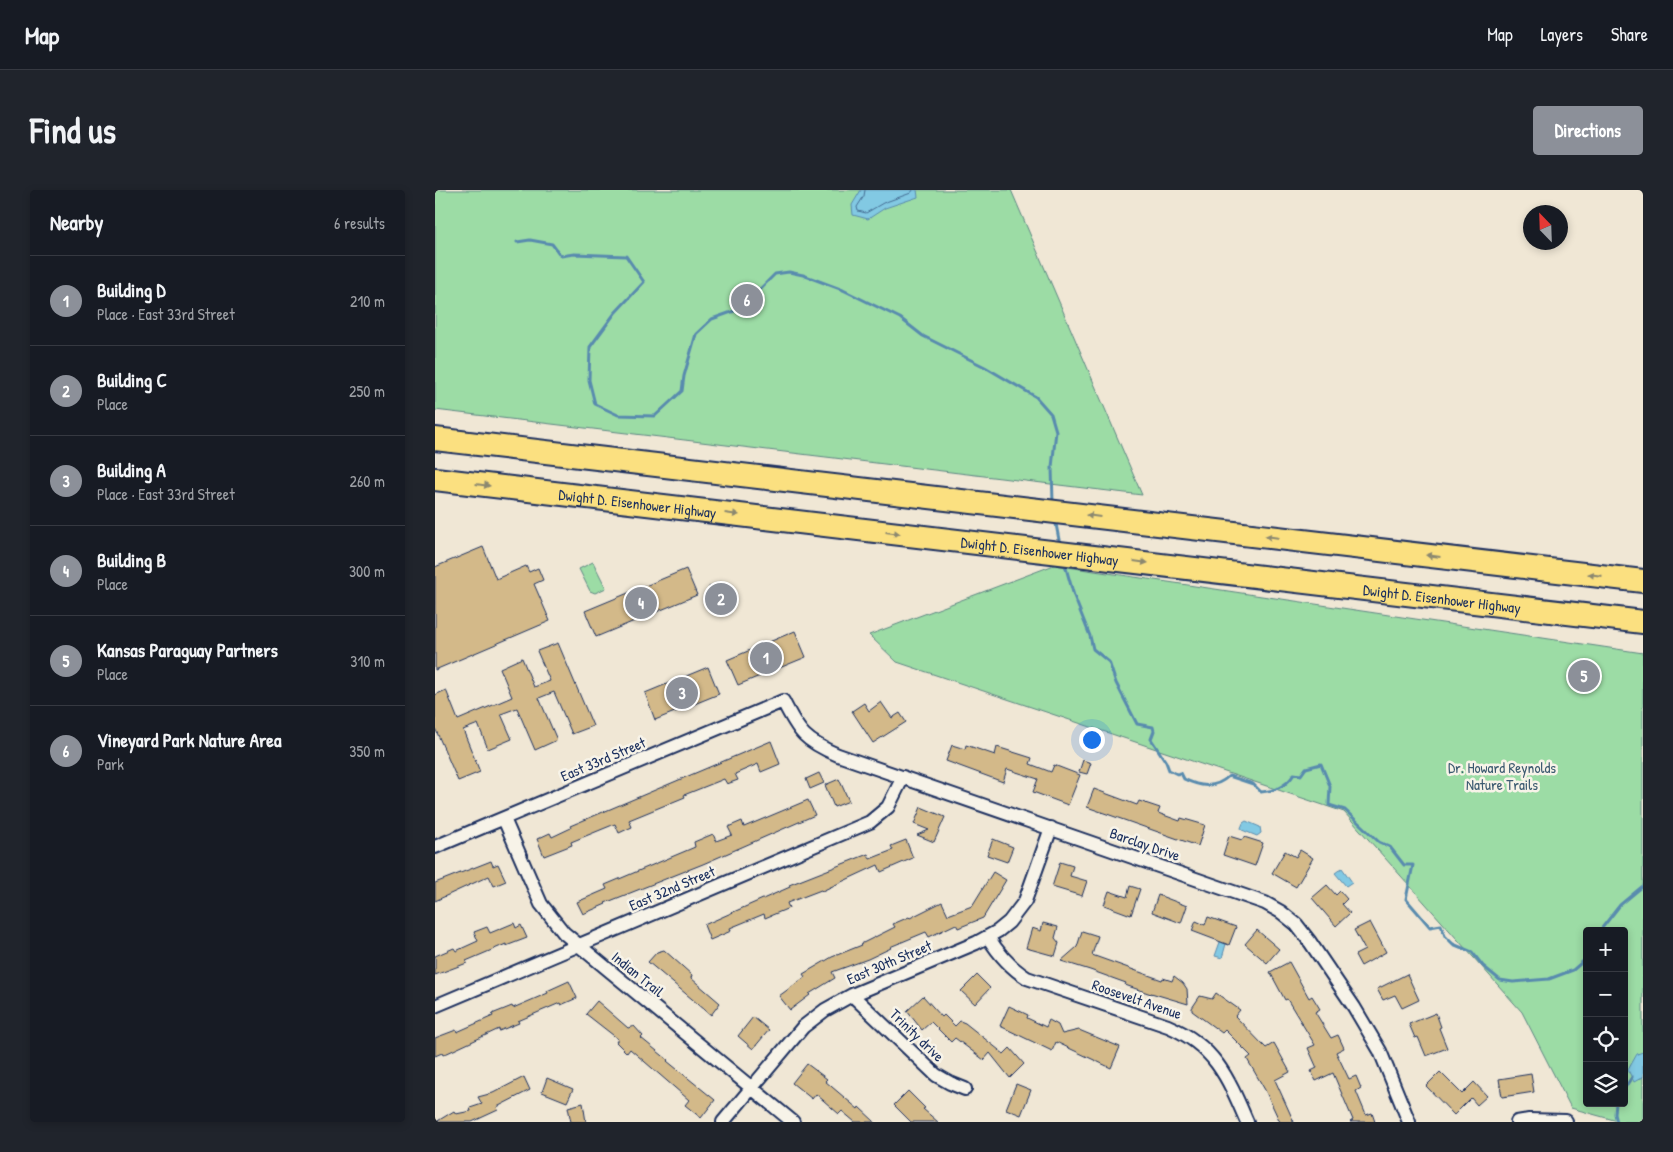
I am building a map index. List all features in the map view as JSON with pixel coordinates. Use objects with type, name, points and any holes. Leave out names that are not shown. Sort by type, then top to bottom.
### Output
[{"type":"highway","points":[[435,439],[1643,581]]},
{"type":"highway","name":"Dwight D. Eisenhower Highway","points":[[435,479],[1643,622]]},
{"type":"street","name":"Barclay Drive","points":[[783,701],[798,728],[812,743],[838,755],[1265,903],[1281,912],[1295,924],[1323,961],[1368,1029],[1380,1052],[1409,1122]]},
{"type":"street","name":"East 33rd Street","points":[[435,847],[783,701]]},
{"type":"street","name":"East 32nd Street","points":[[435,1006],[870,822],[888,806],[903,778]]},
{"type":"street","name":"Indian Trail","points":[[504,818],[541,904],[551,920],[577,946],[793,1122]]},
{"type":"street","name":"East 30th Street","points":[[723,1122],[803,1027],[825,1010],[852,995],[988,937],[1009,922],[1025,901],[1051,828]]},
{"type":"street","name":"Roosevelt Avenue","points":[[988,937],[995,949],[1012,967],[1027,978],[1168,1026],[1198,1042],[1225,1073],[1247,1122]]},
{"type":"street","name":"Trinity drive","points":[[852,995],[936,1075],[949,1084],[965,1089]]},
{"type":"street","points":[[1517,1122],[1529,1120],[1566,1120]]},
{"type":"green space","points":[[435,190],[1011,190],[1142,495],[435,410]]},
{"type":"green space","points":[[593,562],[606,588],[595,593],[590,591],[579,569]]},
{"type":"green space","name":"Dr. Howard Reynolds Nature Trails","points":[[1054,565],[1643,653],[1643,1122],[1621,1122],[1571,1108],[1522,1012],[1344,812],[897,662],[869,635]]},
{"type":"water","points":[[861,190],[917,190],[918,197],[885,208],[868,219],[853,215],[852,205]]},
{"type":"water","points":[[1246,821],[1260,827],[1261,833],[1257,836],[1242,830],[1243,823]]},
{"type":"water","points":[[1342,868],[1352,882],[1346,886],[1335,873]]},
{"type":"water","points":[[1220,942],[1226,944],[1222,958],[1215,956]]},
{"type":"water","points":[[1643,1052],[1643,1077],[1634,1082],[1628,1070],[1637,1054]]},
{"type":"building","points":[[483,547],[496,579],[526,566],[529,572],[538,568],[543,580],[534,584],[550,621],[435,670],[435,567]]},
{"type":"building","points":[[686,569],[697,595],[596,637],[585,611]]},
{"type":"building","points":[[720,582],[731,610],[720,614],[709,587]]},
{"type":"building","points":[[795,631],[806,657],[738,685],[727,660]]},
{"type":"building","points":[[558,643],[593,726],[572,734],[554,692],[539,698],[557,740],[535,750],[517,708],[501,714],[512,739],[488,749],[478,724],[463,730],[480,772],[458,781],[435,728],[435,695],[446,690],[458,720],[512,697],[500,668],[522,658],[534,687],[550,681],[537,651]]},
{"type":"building","points":[[708,667],[719,694],[655,720],[645,693]]},
{"type":"building","points":[[881,702],[892,718],[900,713],[906,722],[873,743],[852,711],[864,703],[869,711]]},
{"type":"building","points":[[771,741],[780,764],[761,772],[758,764],[735,774],[738,780],[727,784],[724,779],[629,820],[632,827],[619,833],[615,824],[571,842],[572,845],[544,856],[537,839],[550,833],[552,837],[571,828],[570,826]]},
{"type":"building","points":[[952,745],[965,749],[966,745],[995,755],[997,747],[1032,758],[1030,764],[1051,772],[1054,765],[1080,775],[1068,805],[1033,792],[1038,779],[1007,769],[1003,782],[946,761]]},
{"type":"building","points":[[1083,760],[1091,763],[1087,774],[1079,772]]},
{"type":"building","points":[[819,773],[824,783],[810,789],[806,779]]},
{"type":"building","points":[[839,779],[849,801],[834,807],[825,785]]},
{"type":"building","points":[[1094,789],[1137,805],[1139,801],[1160,808],[1158,813],[1180,821],[1181,818],[1205,825],[1198,846],[1087,807]]},
{"type":"building","points":[[808,800],[815,815],[583,914],[577,902],[607,889],[605,885],[695,847],[694,842],[713,834],[716,841],[732,835],[728,827],[742,821],[744,827]]},
{"type":"building","points":[[921,807],[945,817],[934,842],[917,835],[929,830],[914,824]]},
{"type":"building","points":[[1229,836],[1242,840],[1244,837],[1263,843],[1255,866],[1223,855]]},
{"type":"building","points":[[993,839],[1013,847],[1007,862],[987,855]]},
{"type":"building","points":[[906,840],[913,858],[881,872],[878,865],[822,891],[787,903],[789,908],[765,918],[764,914],[730,928],[731,931],[710,940],[704,925],[790,887],[789,885],[868,854],[870,859],[893,850],[891,846]]},
{"type":"building","points":[[1300,850],[1313,858],[1296,887],[1272,873],[1285,851],[1296,857]]},
{"type":"building","points":[[491,861],[493,866],[498,864],[506,881],[494,886],[489,876],[435,901],[435,883]]},
{"type":"building","points":[[1060,862],[1073,866],[1070,876],[1087,881],[1082,896],[1052,887]]},
{"type":"building","points":[[993,872],[1006,880],[983,918],[958,928],[956,924],[929,937],[926,932],[890,947],[868,959],[832,972],[835,978],[809,994],[790,1010],[779,996],[805,977],[803,974],[832,957],[862,945],[895,927],[893,924],[942,902],[948,915],[972,906]]},
{"type":"building","points":[[1327,885],[1336,895],[1340,891],[1347,899],[1342,904],[1350,913],[1336,926],[1312,898]]},
{"type":"building","points":[[1130,886],[1140,889],[1131,915],[1104,905],[1109,891],[1127,897]]},
{"type":"building","points":[[1158,895],[1187,906],[1181,923],[1152,912]]},
{"type":"building","points":[[1208,917],[1236,927],[1229,945],[1192,931],[1196,921],[1205,925]]},
{"type":"building","points":[[1370,922],[1386,952],[1361,966],[1355,955],[1365,950],[1354,930]]},
{"type":"building","points":[[514,923],[516,928],[521,925],[527,938],[506,946],[506,944],[466,961],[467,963],[435,975],[435,956],[454,948],[456,951],[478,941],[474,932],[487,927],[490,933]]},
{"type":"building","points":[[1043,923],[1058,927],[1055,938],[1059,943],[1055,956],[1026,948],[1032,928],[1041,931]]},
{"type":"building","points":[[1257,930],[1279,949],[1267,963],[1245,944]]},
{"type":"building","points":[[1082,931],[1098,936],[1092,955],[1162,980],[1163,978],[1172,981],[1174,976],[1187,989],[1188,1004],[1151,994],[1125,985],[1126,983],[1061,961],[1077,947]]},
{"type":"building","points":[[664,950],[692,975],[691,978],[720,1003],[711,1015],[648,962],[657,952]]},
{"type":"building","points":[[1289,962],[1309,998],[1312,996],[1320,1009],[1315,1012],[1331,1038],[1338,1035],[1344,1048],[1336,1052],[1349,1079],[1356,1076],[1361,1088],[1356,1091],[1366,1115],[1372,1113],[1375,1122],[1350,1122],[1353,1120],[1333,1073],[1316,1081],[1311,1071],[1317,1068],[1308,1048],[1315,1045],[1287,999],[1285,1000],[1270,972]]},
{"type":"building","points":[[1407,974],[1419,1000],[1402,1008],[1395,995],[1383,1000],[1377,989]]},
{"type":"building","points":[[977,975],[990,988],[975,1004],[961,991]]},
{"type":"building","points":[[569,981],[577,998],[561,1005],[560,1003],[518,1021],[519,1023],[499,1031],[499,1029],[443,1055],[442,1053],[435,1056],[435,1038],[456,1030],[457,1032],[493,1016],[492,1014],[512,1006],[513,1008],[548,993],[547,991]]},
{"type":"building","points":[[1216,993],[1240,1010],[1235,1016],[1266,1048],[1274,1043],[1290,1072],[1275,1080],[1294,1122],[1280,1122],[1265,1090],[1247,1059],[1251,1056],[1225,1030],[1222,1033],[1192,1011],[1200,996],[1212,999]]},
{"type":"building","points":[[923,996],[942,1017],[944,1015],[955,1026],[960,1021],[965,1023],[1004,1054],[1010,1048],[1024,1064],[1010,1078],[990,1053],[984,1060],[955,1038],[951,1042],[931,1022],[922,1030],[907,1011]]},
{"type":"building","points":[[597,1001],[628,1028],[634,1026],[643,1036],[641,1038],[715,1100],[701,1118],[685,1105],[689,1100],[630,1049],[627,1053],[616,1042],[618,1039],[586,1014]]},
{"type":"building","points":[[1009,1006],[1028,1015],[1027,1018],[1046,1027],[1049,1020],[1058,1025],[1062,1034],[1079,1030],[1120,1047],[1111,1068],[1056,1042],[1052,1051],[1000,1026]]},
{"type":"building","points":[[1436,1013],[1441,1027],[1439,1028],[1447,1048],[1426,1056],[1418,1037],[1415,1038],[1409,1024]]},
{"type":"building","points":[[753,1017],[769,1030],[753,1049],[738,1036]]},
{"type":"building","points":[[807,1064],[827,1079],[825,1081],[875,1122],[855,1122],[842,1111],[839,1114],[816,1094],[812,1099],[792,1083]]},
{"type":"building","points":[[1440,1072],[1462,1094],[1474,1082],[1487,1096],[1477,1105],[1471,1098],[1454,1115],[1426,1086]]},
{"type":"building","points":[[1531,1074],[1534,1092],[1502,1097],[1499,1079]]},
{"type":"building","points":[[524,1077],[530,1090],[497,1107],[498,1110],[472,1122],[436,1122],[454,1111],[456,1114],[471,1111],[470,1108],[482,1104],[478,1097],[493,1093]]},
{"type":"building","points":[[547,1078],[573,1089],[567,1102],[542,1092]]},
{"type":"building","points":[[1016,1084],[1031,1090],[1021,1115],[1006,1109]]},
{"type":"building","points":[[908,1091],[925,1108],[923,1109],[938,1122],[911,1122],[894,1105]]},
{"type":"building","points":[[583,1103],[586,1122],[571,1122],[568,1107]]},
{"type":"waterway","points":[[517,242],[530,240],[552,244],[561,256],[574,254],[626,256],[644,282],[615,313],[590,347],[589,380],[595,404],[618,415],[655,416],[682,391],[684,376],[696,334],[712,319],[740,309],[775,274],[789,272],[803,275],[843,290],[900,318],[923,336],[985,367],[1036,397],[1051,414],[1056,431],[1052,467],[1053,503]]},
{"type":"waterway","points":[[1055,519],[1060,545]]},
{"type":"waterway","points":[[1064,561],[1093,649],[1109,662],[1116,683],[1137,724],[1153,727],[1154,731],[1151,739],[1169,770],[1177,774],[1181,773],[1184,779],[1202,785],[1213,785],[1229,776],[1253,784],[1261,792],[1280,787],[1288,782],[1294,774],[1301,775],[1306,768],[1321,764],[1330,786],[1329,805],[1345,810],[1379,842],[1390,847],[1404,865],[1413,865],[1406,899],[1430,927],[1441,925],[1445,936],[1453,944],[1472,952],[1483,966],[1500,980],[1513,982],[1549,979],[1573,970],[1583,961]]},
{"type":"waterway","points":[[1603,927],[1620,905],[1643,886]]},
{"type":"waterway","points":[[1628,1083],[1632,1077]]},
{"type":"waterway","points":[[1616,1107],[1617,1122]]},
{"type":"place","name":"Vineyard Park Nature Area","points":[[747,300]]},
{"type":"place","name":"Building C","points":[[721,599]]},
{"type":"place","name":"Building B","points":[[641,603]]},
{"type":"place","name":"Building D","points":[[766,658]]},
{"type":"place","name":"Kansas Paraguay Partners","points":[[1584,676]]},
{"type":"place","name":"Building A","points":[[682,693]]}]
